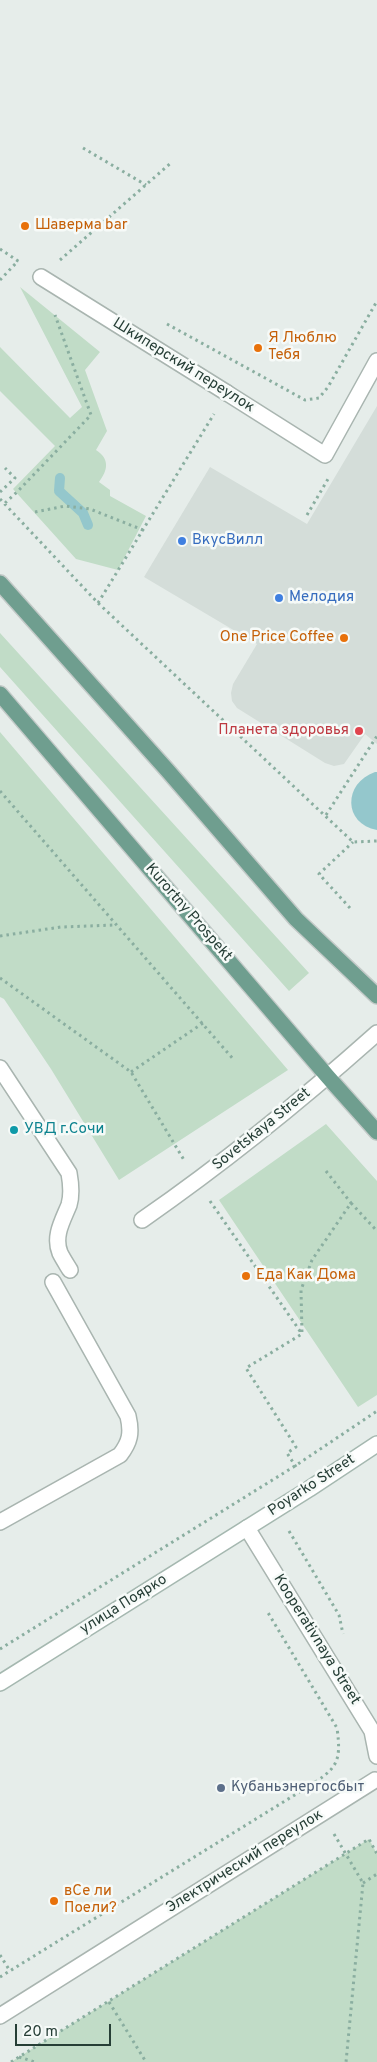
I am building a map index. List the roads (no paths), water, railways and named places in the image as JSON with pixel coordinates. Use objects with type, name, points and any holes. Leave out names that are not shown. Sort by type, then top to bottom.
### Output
[{"type":"main road","points":[[0,583],[168,771],[296,919],[377,996]]},
{"type":"main road","name":"Kurortny Prospekt","points":[[0,694],[377,1132]]},
{"type":"street","name":"Шкиперский переулок","points":[[41,277],[325,455],[377,361]]},
{"type":"street","name":"Sovetskaya Street","points":[[142,1220],[197,1182],[328,1077],[377,1033]]},
{"type":"street","points":[[0,1068],[69,1174],[71,1187],[69,1204],[61,1221],[58,1237],[60,1252],[70,1270]]},
{"type":"street","points":[[0,1522],[120,1456],[128,1444],[131,1431],[128,1416],[53,1282]]},
{"type":"street","name":"Poyarko Street","points":[[247,1528],[377,1444]]},
{"type":"street","name":"улица Поярко","points":[[0,1683],[247,1528]]},
{"type":"street","name":"Kooperativnaya Street","points":[[247,1528],[372,1731],[377,1756]]},
{"type":"street","name":"Электрический переулок","points":[[0,2016],[376,1779]]},
{"type":"water","points":[[377,772],[377,830],[366,826],[358,820],[353,812],[351,803],[357,785],[365,777]]},
{"type":"waterway","points":[[60,478],[59,491],[83,513],[88,525]]},
{"type":"place","name":"Шаверма bar","points":[[25,226]]},
{"type":"place","name":"Я Люблю Тебя","points":[[258,348]]},
{"type":"place","name":"ВкусВилл","points":[[182,541]]},
{"type":"place","name":"Мелодия","points":[[279,598]]},
{"type":"place","name":"One Price Coffee","points":[[344,638]]},
{"type":"place","name":"Планета здоровья","points":[[359,731]]},
{"type":"place","name":"УВД г.Сочи","points":[[14,1130]]},
{"type":"place","name":"Еда Как Дома","points":[[246,1276]]},
{"type":"place","name":"Кубаньэнергосбыт","points":[[221,1788]]},
{"type":"place","name":"вСе ли Поели?","points":[[54,1901]]}]
